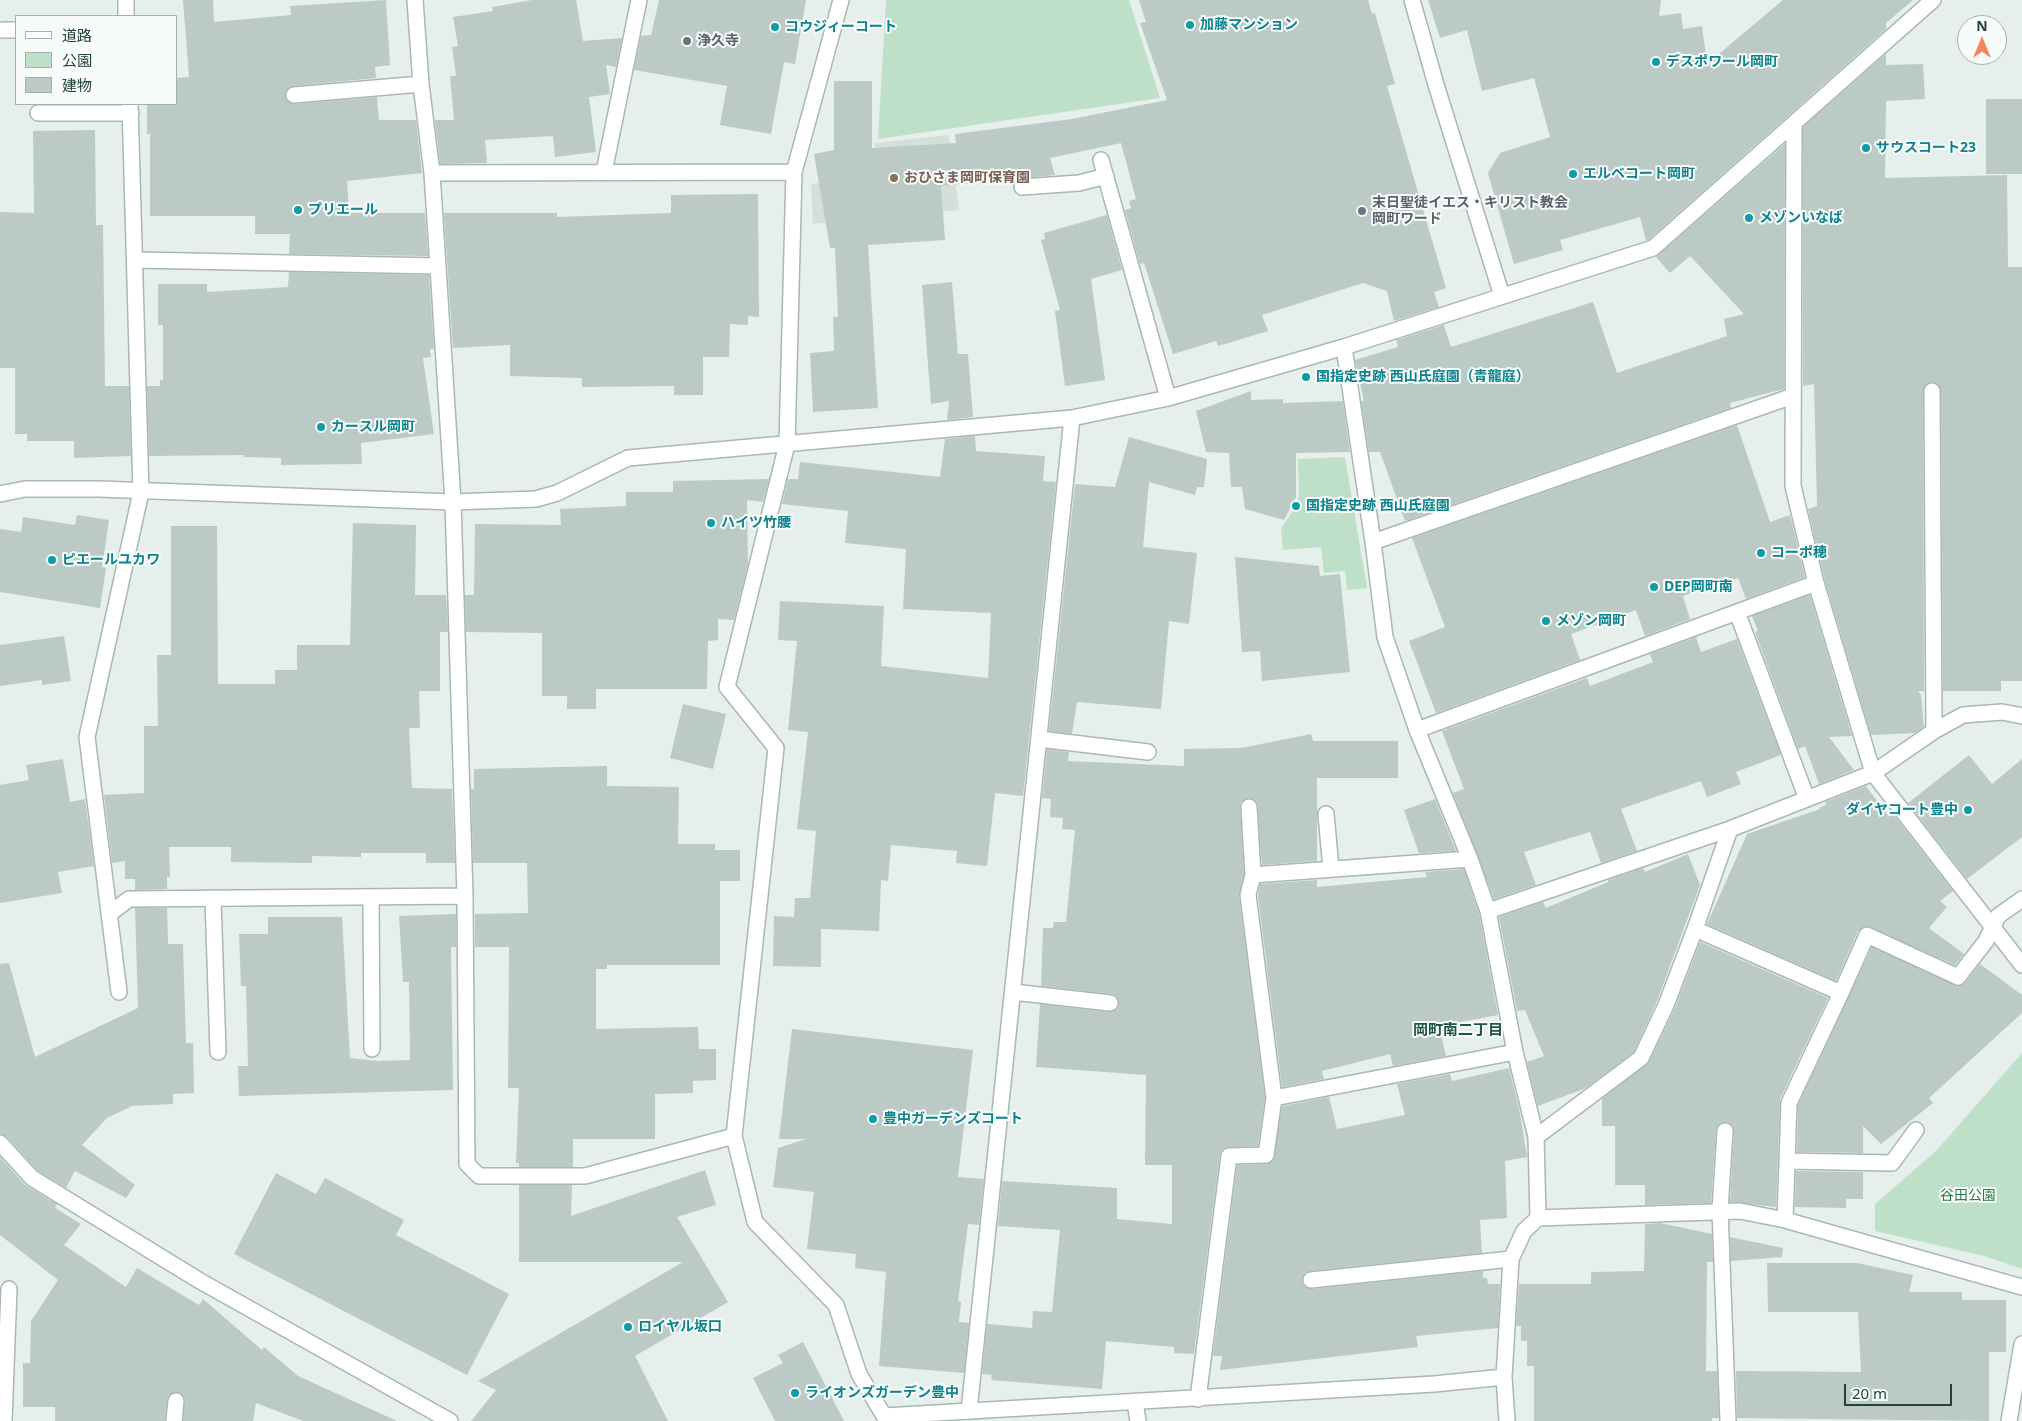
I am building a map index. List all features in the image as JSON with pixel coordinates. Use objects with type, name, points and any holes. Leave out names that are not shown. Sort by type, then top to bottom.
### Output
[{"type":"street","points":[[126,0],[126,15]]},
{"type":"street","points":[[415,0],[432,173],[453,502],[464,896],[466,1164],[479,1176],[585,1176],[734,1136]]},
{"type":"street","points":[[604,172],[639,0]]},
{"type":"street","points":[[841,0],[794,172],[787,444],[727,686],[776,748],[734,1136],[755,1222],[836,1305],[859,1374],[886,1419],[969,1411],[1050,1414],[1135,1402],[1434,1384],[1504,1377]]},
{"type":"street","points":[[1412,0],[1437,88],[1502,296]]},
{"type":"street","points":[[0,494],[25,489],[453,502],[536,500],[557,493],[628,458],[1072,418],[1168,398],[1344,347],[1653,248],[1933,0]]},
{"type":"street","points":[[294,95],[422,84]]},
{"type":"street","points":[[38,113],[130,109],[142,492],[87,737],[119,992]]},
{"type":"street","points":[[1794,124],[1793,486],[1816,583],[1873,774],[2022,965]]},
{"type":"street","points":[[1101,160],[1168,398]]},
{"type":"street","points":[[432,173],[794,172]]},
{"type":"street","points":[[1022,187],[1079,183],[1106,176]]},
{"type":"street","points":[[136,260],[438,266]]},
{"type":"street","points":[[1344,347],[1385,637],[1417,730],[1470,859],[1488,911],[1515,1052],[1536,1137],[1538,1218]]},
{"type":"street","points":[[1932,391],[1934,731]]},
{"type":"street","points":[[1373,542],[1793,396]]},
{"type":"street","points":[[969,1411],[1072,418]]},
{"type":"street","points":[[1417,730],[1816,583]]},
{"type":"street","points":[[1737,612],[1807,799]]},
{"type":"street","points":[[1488,911],[1730,829],[1873,774],[1934,731],[1963,715],[2002,712],[2022,716]]},
{"type":"street","points":[[1039,739],[1148,752]]},
{"type":"street","points":[[1198,1399],[1229,1156],[1266,1155],[1274,1098],[1248,895],[1253,875],[1249,807]]},
{"type":"street","points":[[1326,814],[1331,869]]},
{"type":"street","points":[[1536,1137],[1641,1058],[1666,1006],[1730,829]]},
{"type":"street","points":[[1253,875],[1470,859]]},
{"type":"street","points":[[109,914],[129,899],[464,896]]},
{"type":"street","points":[[371,897],[372,1049]]},
{"type":"street","points":[[213,898],[218,1052]]},
{"type":"street","points":[[1785,1220],[1789,1103],[1867,935],[1958,977],[1986,941],[1998,916],[2022,899]]},
{"type":"street","points":[[1695,929],[1841,993]]},
{"type":"street","points":[[1013,992],[1110,1003]]},
{"type":"street","points":[[1274,1098],[1515,1052]]},
{"type":"street","points":[[1787,1161],[1892,1163],[1916,1130]]},
{"type":"street","points":[[1724,1131],[1720,1210],[1728,1421]]},
{"type":"street","points":[[0,1143],[32,1178],[40,1183],[200,1281],[450,1421]]},
{"type":"street","points":[[1507,1421],[1504,1377],[1511,1258],[1524,1231],[1538,1218],[1740,1210],[1785,1220],[2022,1288]]},
{"type":"street","points":[[1312,1280],[1511,1258]]},
{"type":"street","points":[[4,1421],[9,1289]]},
{"type":"street","points":[[2009,1421],[2022,1344]]},
{"type":"street","points":[[174,1421],[176,1401]]},
{"type":"street","points":[[1135,1402],[1138,1421]]},
{"type":"shaded area","points":[[949,135],[959,210],[813,224],[811,184],[877,175],[875,143]]},
{"type":"green space","points":[[886,0],[1129,0],[1160,98],[878,139]]},
{"type":"green space","points":[[1345,457],[1367,588],[1347,590],[1345,571],[1324,573],[1321,547],[1283,550],[1281,528],[1295,508],[1299,496],[1298,459]]},
{"type":"green space","name":"谷田公園","points":[[2022,1053],[2022,1269],[1984,1256],[1875,1231],[1875,1204],[1936,1151]]},
{"type":"building","points":[[183,0],[213,0],[214,22],[291,15],[290,6],[386,0],[390,65],[375,67],[376,78],[293,86],[286,91],[285,96],[290,103],[295,104],[377,97],[379,120],[416,120],[422,173],[347,181],[349,213],[425,213],[428,256],[289,254],[290,234],[255,234],[255,216],[150,216],[150,134],[147,134],[147,105],[178,105],[178,78],[189,77]]},
{"type":"building","points":[[532,0],[576,0],[583,41],[622,38],[616,67],[606,65],[610,94],[589,97],[596,152],[555,157],[553,136],[485,140],[487,163],[440,164],[435,120],[454,120],[450,76],[456,76],[452,47],[458,46],[453,17],[493,11],[492,7]]},
{"type":"building","points":[[659,0],[806,0],[795,64],[784,62],[771,134],[720,125],[727,86],[634,70],[641,36],[651,35]]},
{"type":"building","points":[[1139,0],[1368,0],[1372,14],[1375,13],[1395,84],[1387,86],[1446,288],[1434,292],[1439,307],[1394,321],[1387,291],[1363,283],[1262,315],[1268,331],[1218,346],[1216,341],[1173,354],[1144,263],[1140,264],[1125,210],[1131,208],[1129,201],[1136,199],[1121,143],[1050,158],[1055,175],[941,186],[945,240],[868,245],[878,408],[813,412],[810,353],[834,351],[833,317],[838,317],[835,248],[830,248],[814,154],[834,150],[834,81],[872,81],[872,148],[956,143],[955,134],[1072,119],[1167,100],[1140,23],[1146,22]]},
{"type":"building","points":[[1428,0],[1661,0],[1659,16],[1681,13],[1683,29],[1702,26],[1707,64],[1783,0],[1913,0],[1886,23],[1886,29],[1648,240],[1646,240],[1640,217],[1560,240],[1563,250],[1514,264],[1488,173],[1500,153],[1550,137],[1534,78],[1482,91],[1467,30],[1440,38]]},
{"type":"building","points":[[1886,54],[1886,65],[1923,64],[1925,99],[1886,101],[1885,178],[2007,175],[2008,267],[2022,267],[2022,681],[2001,681],[2001,691],[1943,691],[1941,391],[1937,383],[1928,383],[1923,391],[1924,691],[1918,691],[1921,695],[1924,727],[1915,733],[1871,735],[1825,581],[1808,509],[1817,506],[1814,384],[1803,386],[1803,127]]},
{"type":"building","points":[[1986,99],[2022,99],[2022,174],[1986,174]]},
{"type":"building","points":[[95,130],[96,225],[103,225],[105,386],[129,386],[131,456],[74,458],[74,441],[27,441],[27,434],[15,434],[15,368],[0,368],[0,212],[34,213],[33,131]]},
{"type":"building","points":[[1785,144],[1784,389],[1730,403],[1731,408],[1405,521],[1380,452],[1369,452],[1361,401],[1364,401],[1355,360],[1398,347],[1396,340],[1444,325],[1451,347],[1593,302],[1617,373],[1727,336],[1724,319],[1744,314],[1690,256],[1670,273],[1656,257]]},
{"type":"building","points":[[758,194],[759,317],[748,316],[748,325],[730,324],[729,357],[703,357],[703,395],[674,395],[674,386],[582,387],[582,378],[510,376],[510,345],[453,348],[444,213],[557,213],[557,217],[671,213],[671,195]]},
{"type":"building","points":[[1107,215],[1122,270],[1091,279],[1105,380],[1065,386],[1055,311],[1060,310],[1041,240],[1045,239],[1044,233]]},
{"type":"building","points":[[289,272],[429,275],[434,349],[430,349],[431,357],[423,358],[434,434],[361,443],[362,464],[281,465],[281,458],[244,457],[244,455],[149,456],[147,386],[160,386],[160,380],[163,380],[163,325],[158,325],[158,284],[207,284],[207,292],[288,287]]},
{"type":"building","points":[[952,282],[958,354],[968,354],[973,417],[947,420],[949,401],[931,404],[922,285]]},
{"type":"building","points":[[1251,391],[1251,400],[1283,399],[1283,403],[1343,401],[1350,452],[1296,453],[1296,497],[1284,520],[1245,509],[1242,487],[1231,487],[1229,453],[1206,452],[1196,411]]},
{"type":"building","points":[[1737,425],[1770,522],[1790,515],[1805,577],[1746,599],[1738,578],[1683,596],[1690,619],[1645,636],[1636,610],[1571,634],[1580,660],[1436,713],[1409,641],[1445,627],[1412,538]]},
{"type":"building","points":[[975,436],[976,451],[1045,456],[1043,481],[1056,482],[1023,796],[995,793],[987,866],[956,863],[957,851],[891,845],[888,881],[881,880],[879,931],[821,929],[821,967],[773,966],[774,916],[794,917],[795,898],[810,898],[816,831],[797,829],[808,732],[788,730],[797,641],[778,640],[780,601],[884,606],[881,666],[988,678],[991,613],[903,609],[906,549],[845,543],[848,511],[782,504],[788,479],[798,479],[800,462],[940,477],[945,439]]},
{"type":"building","points":[[1129,437],[1207,459],[1204,487],[1197,487],[1195,495],[1149,482],[1143,547],[1197,553],[1189,624],[1169,621],[1161,709],[1077,702],[1072,734],[1049,731],[1075,484],[1115,487]]},
{"type":"building","points":[[769,479],[763,502],[747,500],[748,564],[734,620],[718,619],[718,640],[708,641],[707,689],[596,689],[596,709],[567,709],[567,696],[542,696],[542,633],[466,632],[465,595],[474,595],[475,524],[561,525],[560,509],[626,506],[626,492],[673,492],[673,481]]},
{"type":"building","name":"ピエールユカワ","points":[[77,515],[109,520],[102,567],[106,568],[100,608],[0,592],[0,529],[21,532],[23,517],[75,525]]},
{"type":"building","points":[[353,523],[416,525],[415,595],[446,595],[448,632],[440,632],[440,691],[419,691],[420,728],[409,728],[412,788],[452,789],[455,863],[426,863],[426,853],[361,853],[361,857],[312,856],[312,863],[231,862],[231,847],[169,847],[170,877],[167,877],[167,889],[135,890],[135,879],[125,879],[125,861],[112,863],[104,795],[144,793],[144,726],[158,726],[157,655],[171,655],[171,526],[217,526],[218,684],[275,684],[275,670],[297,670],[297,645],[350,645]]},
{"type":"building","points":[[1235,557],[1319,566],[1320,576],[1340,574],[1350,672],[1262,681],[1260,651],[1242,652]]},
{"type":"building","points":[[1810,595],[1852,736],[1829,737],[1854,770],[1819,784],[1805,746],[1798,749],[1755,632],[1758,631],[1752,616]]},
{"type":"building","points":[[64,636],[71,681],[42,685],[42,680],[0,686],[0,645]]},
{"type":"building","points":[[1696,637],[1701,652],[1737,639],[1781,755],[1736,772],[1741,784],[1707,797],[1701,781],[1621,809],[1637,851],[1601,863],[1590,832],[1524,852],[1536,885],[1494,899],[1453,793],[1464,789],[1442,731],[1587,678],[1590,686],[1653,662],[1650,654]]},
{"type":"building","points":[[683,704],[726,714],[713,769],[670,758]]},
{"type":"building","points":[[1311,734],[1313,741],[1398,741],[1398,778],[1317,778],[1317,861],[1262,865],[1257,802],[1249,798],[1240,803],[1244,874],[1239,896],[1265,1098],[1258,1146],[1228,1147],[1222,1150],[1220,1154],[1194,1354],[1174,1353],[1174,1347],[1106,1341],[1102,1389],[991,1380],[992,1375],[982,1374],[987,1324],[1032,1328],[1033,1311],[1052,1312],[1060,1230],[998,1226],[1002,1181],[1117,1188],[1117,1219],[1172,1224],[1172,1165],[1145,1165],[1146,1075],[1036,1067],[1040,1004],[1109,1012],[1117,1009],[1119,1004],[1116,996],[1111,994],[1041,986],[1043,928],[1053,928],[1054,922],[1066,922],[1075,830],[1062,829],[1063,818],[1050,817],[1051,799],[1042,798],[1047,749],[1069,752],[1068,761],[1184,766],[1184,749],[1241,748]]},
{"type":"building","name":"ダイヤコート豊中","points":[[1969,755],[1992,784],[2022,759],[2022,837],[1967,879],[1908,803]]},
{"type":"building","points":[[63,759],[70,802],[85,799],[94,866],[58,872],[62,893],[0,903],[0,785],[29,780],[26,765]]},
{"type":"building","points":[[607,766],[607,786],[679,787],[678,844],[715,844],[715,850],[740,850],[740,881],[720,881],[720,965],[607,965],[607,969],[596,969],[596,1029],[698,1027],[699,1049],[716,1049],[716,1080],[693,1081],[693,1093],[655,1094],[655,1139],[573,1139],[573,1167],[519,1167],[519,1163],[516,1163],[519,1088],[508,1088],[509,947],[475,947],[475,914],[528,913],[527,863],[473,863],[471,789],[474,789],[474,769]]},
{"type":"building","points":[[1866,786],[1889,817],[1893,814],[1953,891],[1940,901],[1947,907],[1929,928],[1964,954],[1955,965],[1866,926],[1858,931],[1836,981],[1707,924],[1747,834],[1820,809],[1826,805],[1825,802]]},
{"type":"building","points":[[1435,799],[1456,851],[1419,853],[1404,810]]},
{"type":"building","points":[[1688,854],[1700,885],[1657,1001],[1634,1052],[1586,1088],[1538,1106],[1527,1062],[1544,1056],[1525,1010],[1517,1011],[1499,917],[1543,902],[1546,908],[1608,882],[1608,880],[1643,868],[1645,872]]},
{"type":"building","points":[[1464,869],[1479,913],[1498,1015],[1439,1026],[1446,1056],[1393,1066],[1390,1054],[1322,1071],[1324,1079],[1282,1087],[1258,896],[1260,884],[1317,880],[1317,887],[1427,877],[1425,872]]},
{"type":"building","points":[[135,908],[167,908],[168,944],[183,944],[186,1043],[193,1043],[194,1093],[173,1094],[173,1104],[132,1106],[107,1118],[82,1145],[135,1185],[126,1198],[75,1171],[66,1188],[38,1171],[7,1137],[0,1134],[0,964],[9,963],[35,1057],[138,1008]]},
{"type":"building","points":[[456,914],[456,947],[451,947],[453,1090],[239,1096],[238,1066],[248,1066],[246,986],[241,986],[239,934],[268,934],[268,917],[342,917],[350,1058],[378,1061],[410,1060],[409,982],[403,982],[399,916]]},
{"type":"building","points":[[1700,942],[1828,998],[1780,1099],[1776,1207],[1730,1202],[1734,1132],[1733,1126],[1726,1122],[1720,1123],[1716,1130],[1711,1203],[1645,1205],[1645,1185],[1615,1185],[1615,1126],[1602,1126],[1602,1099],[1649,1062],[1675,1008]]},
{"type":"building","points":[[1872,947],[1958,986],[1965,983],[1980,964],[2022,995],[2022,1013],[1929,1098],[1933,1103],[1881,1144],[1863,1126],[1863,1153],[1797,1152],[1798,1105]]},
{"type":"building","name":"豊中ガーデンズコート","points":[[792,1029],[973,1050],[958,1177],[984,1179],[979,1225],[968,1224],[958,1301],[961,1302],[959,1322],[969,1323],[964,1373],[879,1366],[886,1272],[855,1268],[856,1254],[807,1249],[814,1192],[773,1187],[778,1148],[806,1139],[779,1139]]},
{"type":"building","points":[[1509,1068],[1520,1113],[1527,1157],[1505,1161],[1507,1218],[1480,1220],[1482,1253],[1310,1271],[1305,1273],[1302,1280],[1304,1286],[1312,1289],[1483,1271],[1483,1278],[1487,1278],[1488,1284],[1500,1284],[1498,1328],[1416,1336],[1418,1347],[1220,1370],[1222,1356],[1213,1356],[1237,1165],[1266,1164],[1273,1161],[1282,1106],[1329,1097],[1337,1129],[1405,1115],[1397,1084],[1450,1074],[1452,1081]]},
{"type":"building","points":[[0,1157],[25,1185],[57,1204],[55,1208],[81,1224],[64,1245],[126,1287],[137,1268],[199,1305],[203,1299],[262,1350],[264,1347],[298,1376],[397,1421],[303,1421],[256,1403],[253,1421],[183,1421],[185,1398],[176,1392],[168,1396],[165,1421],[55,1421],[55,1407],[23,1407],[23,1363],[30,1363],[31,1321],[58,1280],[0,1235]]},
{"type":"building","points":[[705,1170],[716,1205],[677,1217],[728,1302],[635,1356],[668,1421],[471,1421],[496,1390],[478,1381],[683,1262],[519,1262],[519,1185],[572,1185],[571,1216]]},
{"type":"building","points":[[1796,1171],[1863,1172],[1863,1199],[1846,1199],[1846,1208],[1795,1207]]},
{"type":"building","points":[[276,1173],[316,1194],[325,1178],[404,1220],[396,1235],[509,1294],[467,1375],[234,1254]]},
{"type":"building","points":[[1660,1223],[1712,1234],[1713,1262],[1707,1262],[1706,1371],[1717,1371],[1719,1418],[1712,1418],[1712,1421],[1534,1421],[1534,1366],[1527,1366],[1527,1341],[1521,1341],[1521,1326],[1516,1326],[1519,1284],[1591,1284],[1591,1272],[1644,1271],[1645,1224]]},
{"type":"building","points":[[1730,1237],[1783,1248],[1782,1257],[1731,1261]]},
{"type":"building","points":[[1767,1263],[1857,1263],[1913,1275],[1909,1292],[1962,1292],[1962,1300],[2006,1300],[2006,1352],[1989,1352],[1989,1421],[1737,1418],[1736,1371],[1861,1372],[1858,1312],[1768,1312]]},
{"type":"building","name":"ライオンズガーデン豊中","points":[[803,1342],[844,1421],[775,1421],[753,1378],[783,1363],[778,1355]]},
{"type":"place","name":"加藤マンション","points":[[1190,25]]},
{"type":"place","name":"コウジィーコート","points":[[775,27]]},
{"type":"place","name":"浄久寺","points":[[687,41]]},
{"type":"place","name":"デスポワール岡町","points":[[1656,62]]},
{"type":"place","name":"サウスコート23","points":[[1866,148]]},
{"type":"place","name":"エルベコート岡町","points":[[1573,174]]},
{"type":"place","name":"おひさま岡町保育園","points":[[894,178]]},
{"type":"place","name":"プリエール","points":[[298,210]]},
{"type":"place","name":"末日聖徒イエス・キリスト教会 岡町ワード","points":[[1362,211]]},
{"type":"place","name":"メゾンいなば","points":[[1749,218]]},
{"type":"place","name":"国指定史跡 西山氏庭園（青龍庭）","points":[[1306,377]]},
{"type":"place","name":"カースル岡町","points":[[321,427]]},
{"type":"place","name":"国指定史跡 西山氏庭園","points":[[1296,506]]},
{"type":"place","name":"ハイツ竹腰","points":[[711,523]]},
{"type":"place","name":"コーポ穂","points":[[1761,553]]},
{"type":"place","name":"ピエールユカワ","points":[[52,560]]},
{"type":"place","name":"DEP岡町南","points":[[1654,587]]},
{"type":"place","name":"メゾン岡町","points":[[1546,621]]},
{"type":"place","name":"ダイヤコート豊中","points":[[1968,810]]},
{"type":"place","name":"豊中ガーデンズコート","points":[[873,1119]]},
{"type":"place","name":"ロイヤル坂口","points":[[628,1327]]},
{"type":"place","name":"ライオンズガーデン豊中","points":[[795,1393]]},
{"type":"district","name":"岡町南二丁目","points":[[1458,1031]]}]
